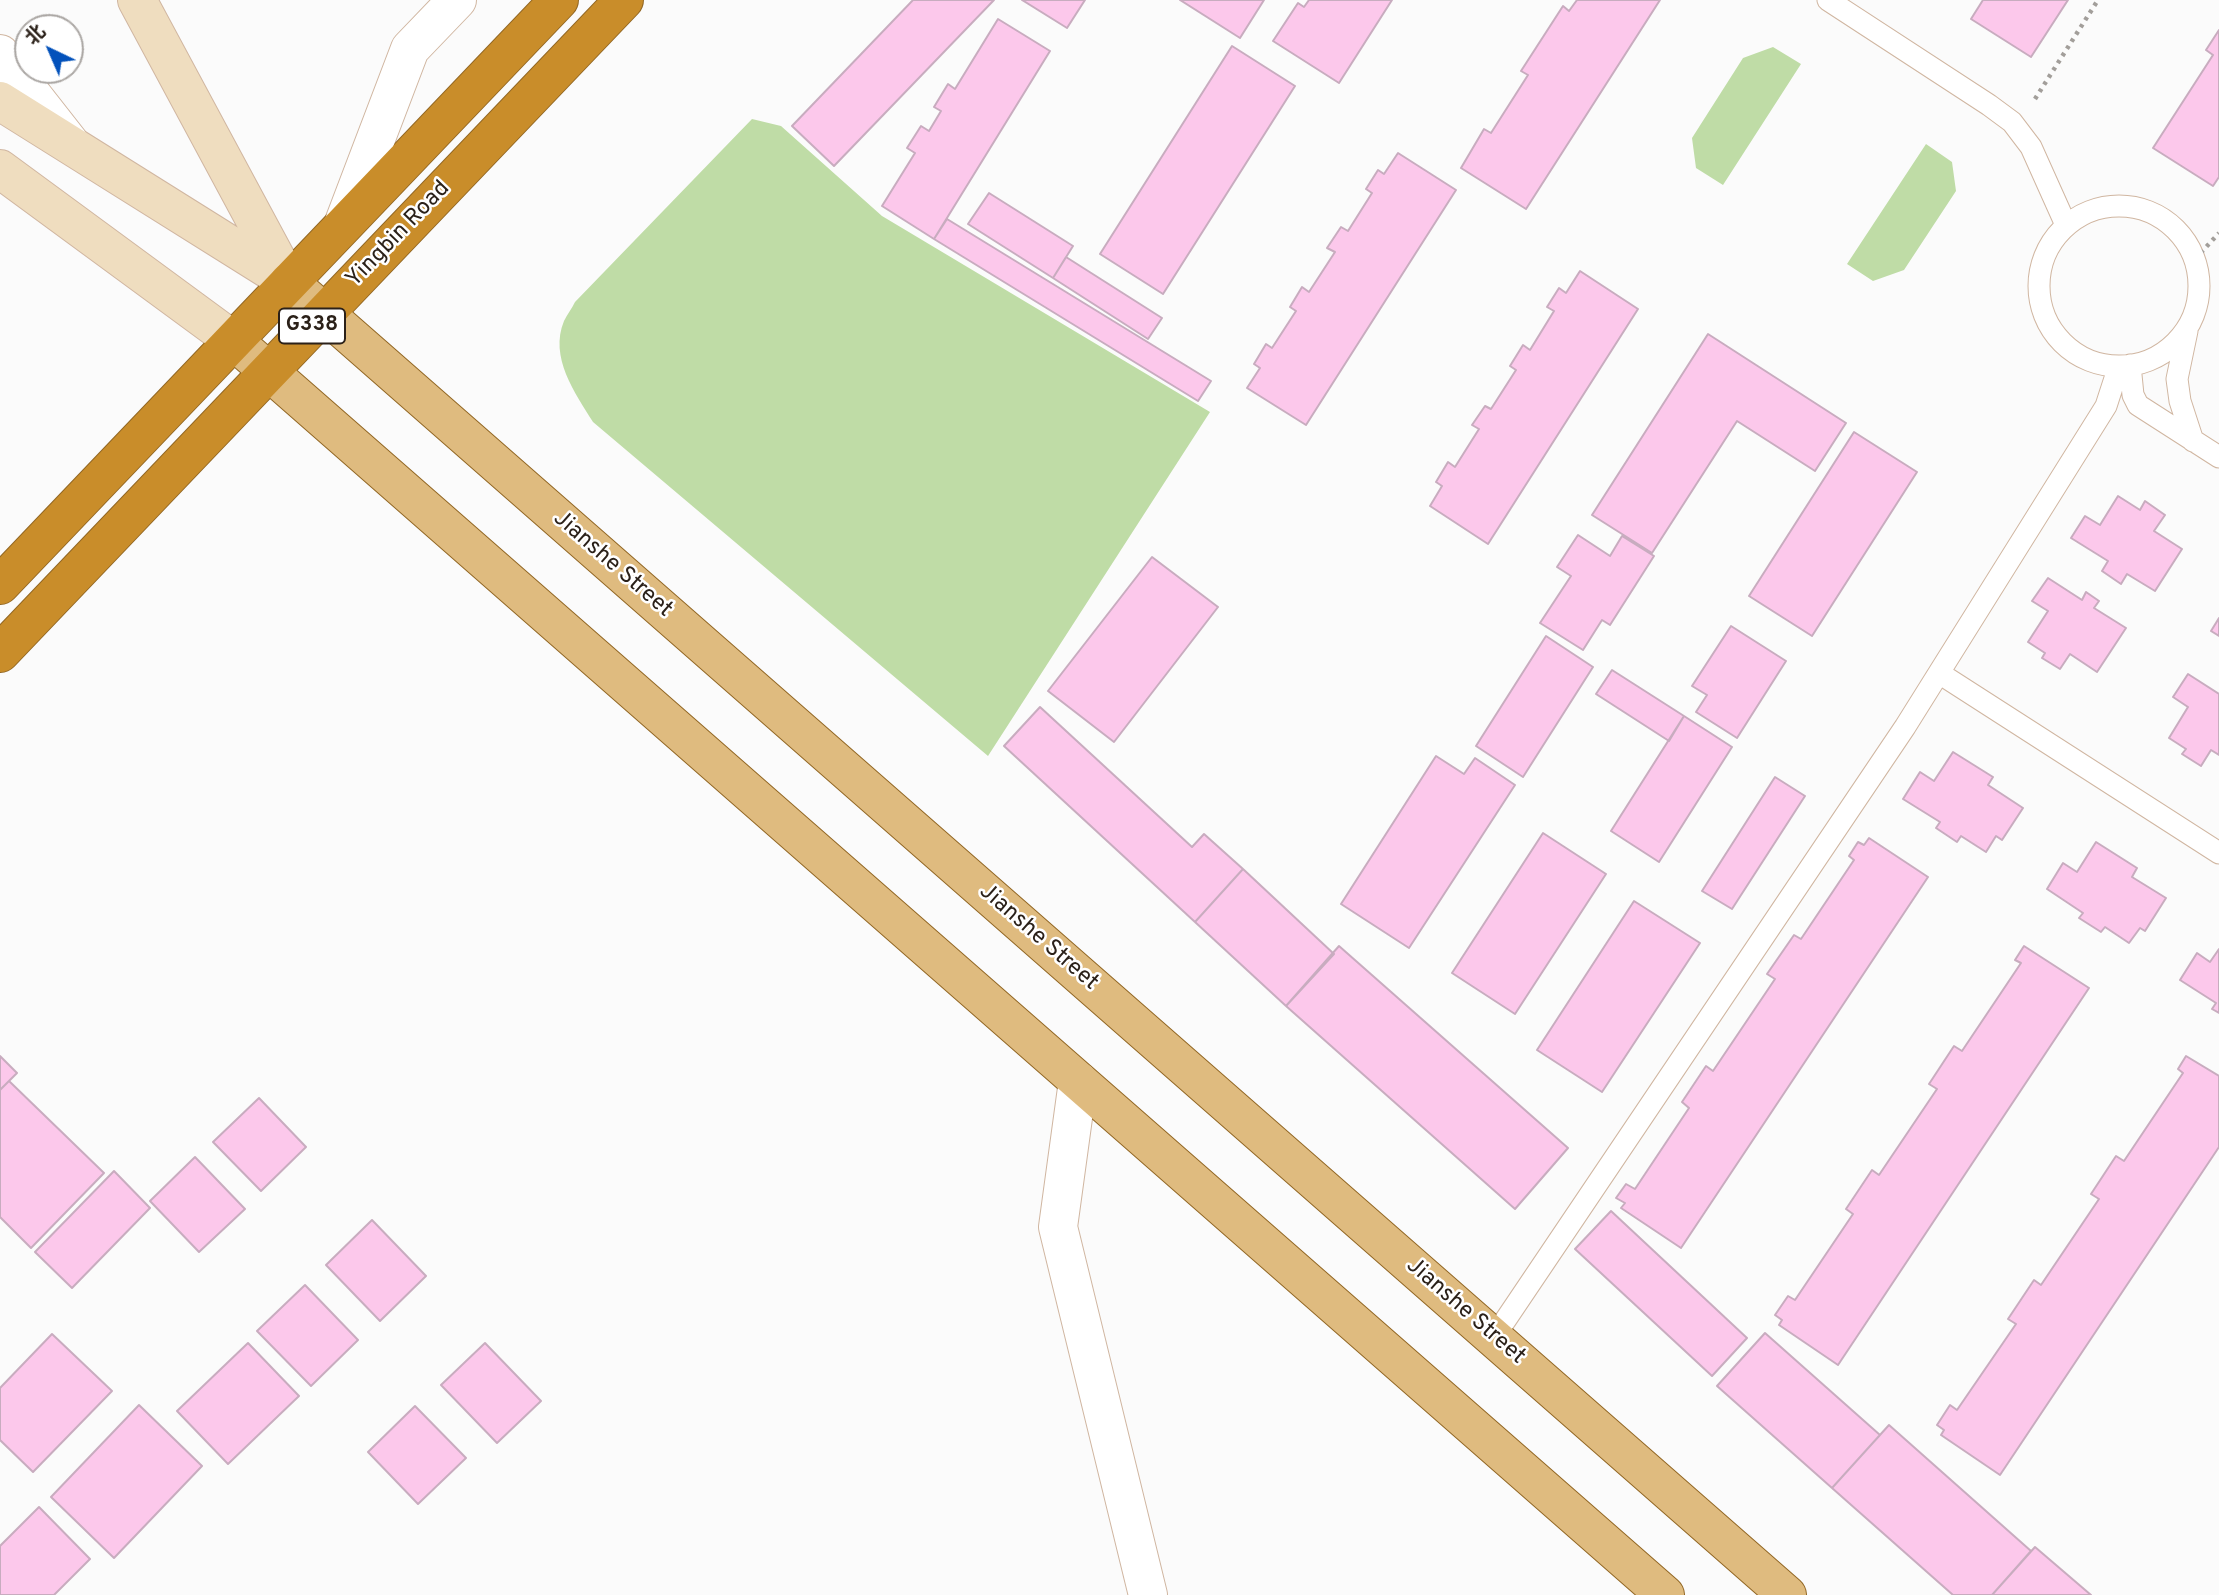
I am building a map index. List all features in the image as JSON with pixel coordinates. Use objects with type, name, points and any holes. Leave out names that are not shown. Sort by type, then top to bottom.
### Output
[{"type":"highway","name":"Yingbin Road","points":[[0,585],[559,0]]},
{"type":"highway","name":"Yingbin Road","points":[[0,653],[624,0]]},
{"type":"main road","points":[[137,0],[289,282]]},
{"type":"main road","points":[[0,101],[289,282]]},
{"type":"main road","points":[[0,169],[233,341],[269,371],[1665,1595]]},
{"type":"main road","name":"Jianshe Street","points":[[289,282],[1787,1595]]},
{"type":"street","points":[[343,226],[410,49],[457,0]]},
{"type":"street","points":[[0,54],[73,147]]},
{"type":"street","points":[[1078,1081],[1058,1227],[1148,1595]]},
{"type":"lane","points":[[1828,0],[2012,122],[2031,147],[2066,225]]},
{"type":"lane","points":[[2188,328],[2173,346],[2153,359],[2107,366],[2084,359],[2065,346],[2050,328],[2040,307],[2038,285],[2041,263],[2051,242],[2066,225],[2084,213],[2105,206],[2128,205],[2149,211],[2168,222],[2185,238],[2195,259],[2199,282],[2197,306],[2188,328],[2177,379],[2180,401],[2193,441]]},
{"type":"lane","points":[[2124,365],[2138,405],[2219,457]]},
{"type":"lane","points":[[1494,1337],[1905,727],[2106,406],[2124,365]]},
{"type":"lane","points":[[1939,673],[2219,853]]},
{"type":"path","points":[[2012,122],[2033,101],[2098,0]]},
{"type":"path","points":[[2195,259],[2219,233]]},
{"type":"green space","points":[[1773,47],[1801,64],[1723,185],[1696,168],[1692,138],[1743,58]]},
{"type":"green space","points":[[752,119],[781,126],[882,216],[1210,412],[988,756],[593,422],[566,374],[560,334],[575,302]]},
{"type":"green space","points":[[1926,144],[1952,162],[1956,191],[1904,270],[1873,281],[1847,264]]},
{"type":"building","points":[[913,0],[994,0],[834,166],[792,126]]},
{"type":"building","points":[[1022,0],[1085,0],[1067,28]]},
{"type":"building","points":[[1180,0],[1264,0],[1240,38]]},
{"type":"building","points":[[1309,0],[1392,0],[1339,83],[1273,41],[1298,3],[1304,7]]},
{"type":"building","points":[[1577,0],[1660,0],[1526,209],[1461,168],[1484,129],[1491,133],[1528,75],[1521,71],[1563,6],[1569,11]]},
{"type":"building","points":[[1983,0],[2068,0],[2031,57],[1971,19]]},
{"type":"building","points":[[998,19],[1050,51],[934,239],[882,206],[915,153],[907,148],[921,126],[929,131],[941,111],[934,107],[948,84],[955,89]]},
{"type":"building","points":[[2219,30],[2219,177],[2213,186],[2153,148],[2213,55],[2206,50]]},
{"type":"building","points":[[1232,46],[1295,86],[1163,294],[1100,254]]},
{"type":"building","points":[[1398,153],[1456,190],[1306,425],[1247,388],[1260,368],[1254,364],[1266,344],[1272,348],[1296,311],[1290,307],[1302,287],[1309,292],[1335,252],[1327,248],[1341,227],[1348,231],[1372,193],[1366,189],[1378,170],[1384,174]]},
{"type":"building","points":[[989,193],[1073,246],[1053,278],[968,224]]},
{"type":"building","points":[[947,219],[1211,381],[1198,401],[934,239]]},
{"type":"building","points":[[1066,257],[1162,318],[1148,339],[1053,278]]},
{"type":"building","points":[[1580,271],[1638,309],[1488,544],[1430,506],[1442,486],[1436,482],[1448,462],[1455,467],[1479,429],[1472,425],[1485,406],[1491,409],[1516,370],[1510,366],[1523,345],[1530,350],[1554,311],[1547,307],[1559,288],[1566,293]]},
{"type":"building","points":[[1708,334],[1846,423],[1815,471],[1737,421],[1652,553],[1592,515]]},
{"type":"building","points":[[1854,432],[1917,472],[1812,636],[1749,596]]},
{"type":"building","points":[[2118,496],[2140,510],[2145,501],[2165,515],[2154,531],[2182,549],[2155,591],[2127,574],[2121,584],[2102,571],[2108,561],[2071,538],[2085,516],[2100,525]]},
{"type":"building","points":[[1578,535],[1610,556],[1622,536],[1654,556],[1610,625],[1602,620],[1583,650],[1540,623],[1571,576],[1557,567]]},
{"type":"building","points":[[1152,557],[1218,607],[1114,742],[1048,691]]},
{"type":"building","points":[[2048,578],[2082,600],[2086,592],[2099,601],[2094,608],[2126,628],[2097,672],[2070,654],[2060,669],[2042,658],[2045,653],[2028,642],[2048,611],[2032,601]]},
{"type":"building","points":[[2219,618],[2219,636],[2211,631]]},
{"type":"building","points":[[1731,626],[1786,661],[1737,738],[1696,712],[1707,695],[1692,686]]},
{"type":"building","points":[[1546,636],[1593,667],[1523,777],[1476,746]]},
{"type":"building","points":[[1612,670],[1684,716],[1669,741],[1596,694]]},
{"type":"building","points":[[2188,674],[2219,694],[2219,755],[2211,750],[2201,766],[2182,754],[2186,749],[2169,738],[2188,707],[2173,697]]},
{"type":"building","points":[[1040,707],[1192,847],[1204,834],[1243,869],[1195,922],[1004,746]]},
{"type":"building","points":[[1684,716],[1732,747],[1659,862],[1611,831]]},
{"type":"building","points":[[1953,752],[1993,777],[1988,785],[2023,808],[2002,840],[1996,836],[1986,852],[1961,836],[1957,842],[1936,828],[1940,822],[1903,799],[1920,772],[1934,781]]},
{"type":"building","points":[[1436,756],[1464,774],[1475,758],[1515,785],[1409,948],[1341,904]]},
{"type":"building","points":[[1775,777],[1805,796],[1732,909],[1702,891]]},
{"type":"building","points":[[1543,833],[1606,874],[1515,1014],[1452,973]]},
{"type":"building","points":[[1869,838],[1928,877],[1681,1248],[1621,1208],[1625,1203],[1616,1198],[1626,1184],[1635,1189],[1689,1108],[1682,1102],[1706,1066],[1713,1071],[1775,979],[1767,974],[1794,935],[1801,939],[1854,860],[1849,856],[1858,842],[1864,845]]},
{"type":"building","points":[[2096,842],[2137,868],[2132,877],[2166,898],[2145,931],[2140,928],[2129,943],[2105,927],[2101,932],[2079,918],[2083,913],[2047,889],[2063,863],[2077,872]]},
{"type":"building","points":[[1243,869],[1334,954],[1286,1006],[1195,922]]},
{"type":"building","points":[[1634,901],[1700,943],[1602,1092],[1537,1050]]},
{"type":"building","points":[[1339,946],[1568,1148],[1515,1209],[1286,1006]]},
{"type":"building","points":[[2024,946],[2089,988],[1838,1365],[1779,1325],[1782,1320],[1775,1315],[1788,1296],[1795,1300],[1853,1214],[1846,1209],[1872,1170],[1879,1175],[1937,1089],[1929,1084],[1954,1046],[1962,1051],[2021,963],[2015,960]]},
{"type":"building","points":[[2219,949],[2219,1013],[2212,1009],[2216,1003],[2180,980],[2197,953],[2210,962]]},
{"type":"building","points":[[0,1056],[17,1073],[0,1090]]},
{"type":"building","points":[[2186,1056],[2219,1076],[2219,1147],[2000,1475],[1941,1435],[1944,1430],[1937,1425],[1950,1405],[1957,1410],[2016,1324],[2008,1319],[2034,1280],[2041,1285],[2099,1199],[2091,1194],[2116,1156],[2124,1161],[2183,1073],[2178,1069]]},
{"type":"building","points":[[9,1081],[104,1173],[31,1248],[0,1217],[0,1090]]},
{"type":"building","points":[[259,1098],[306,1147],[261,1191],[213,1142]]},
{"type":"building","points":[[195,1157],[245,1209],[199,1252],[150,1201]]},
{"type":"building","points":[[114,1171],[150,1208],[72,1288],[35,1252]]},
{"type":"building","points":[[1611,1211],[1747,1338],[1712,1376],[1575,1249]]},
{"type":"building","points":[[372,1220],[426,1276],[380,1321],[326,1265]]},
{"type":"building","points":[[305,1285],[358,1340],[311,1386],[257,1331]]},
{"type":"building","points":[[1765,1333],[1880,1435],[1832,1488],[1717,1386]]},
{"type":"building","points":[[52,1334],[112,1391],[33,1472],[0,1440],[0,1388]]},
{"type":"building","points":[[248,1343],[299,1396],[228,1464],[177,1411]]},
{"type":"building","points":[[485,1343],[541,1401],[497,1443],[441,1385]]},
{"type":"building","points":[[139,1405],[202,1466],[114,1558],[51,1497]]},
{"type":"building","points":[[415,1406],[466,1458],[418,1504],[368,1452]]},
{"type":"building","points":[[1889,1425],[2031,1551],[1992,1595],[1953,1595],[1832,1488]]},
{"type":"building","points":[[39,1507],[90,1559],[54,1595],[0,1595],[0,1546]]},
{"type":"building","points":[[2035,1547],[2091,1595],[1992,1595]]}]
